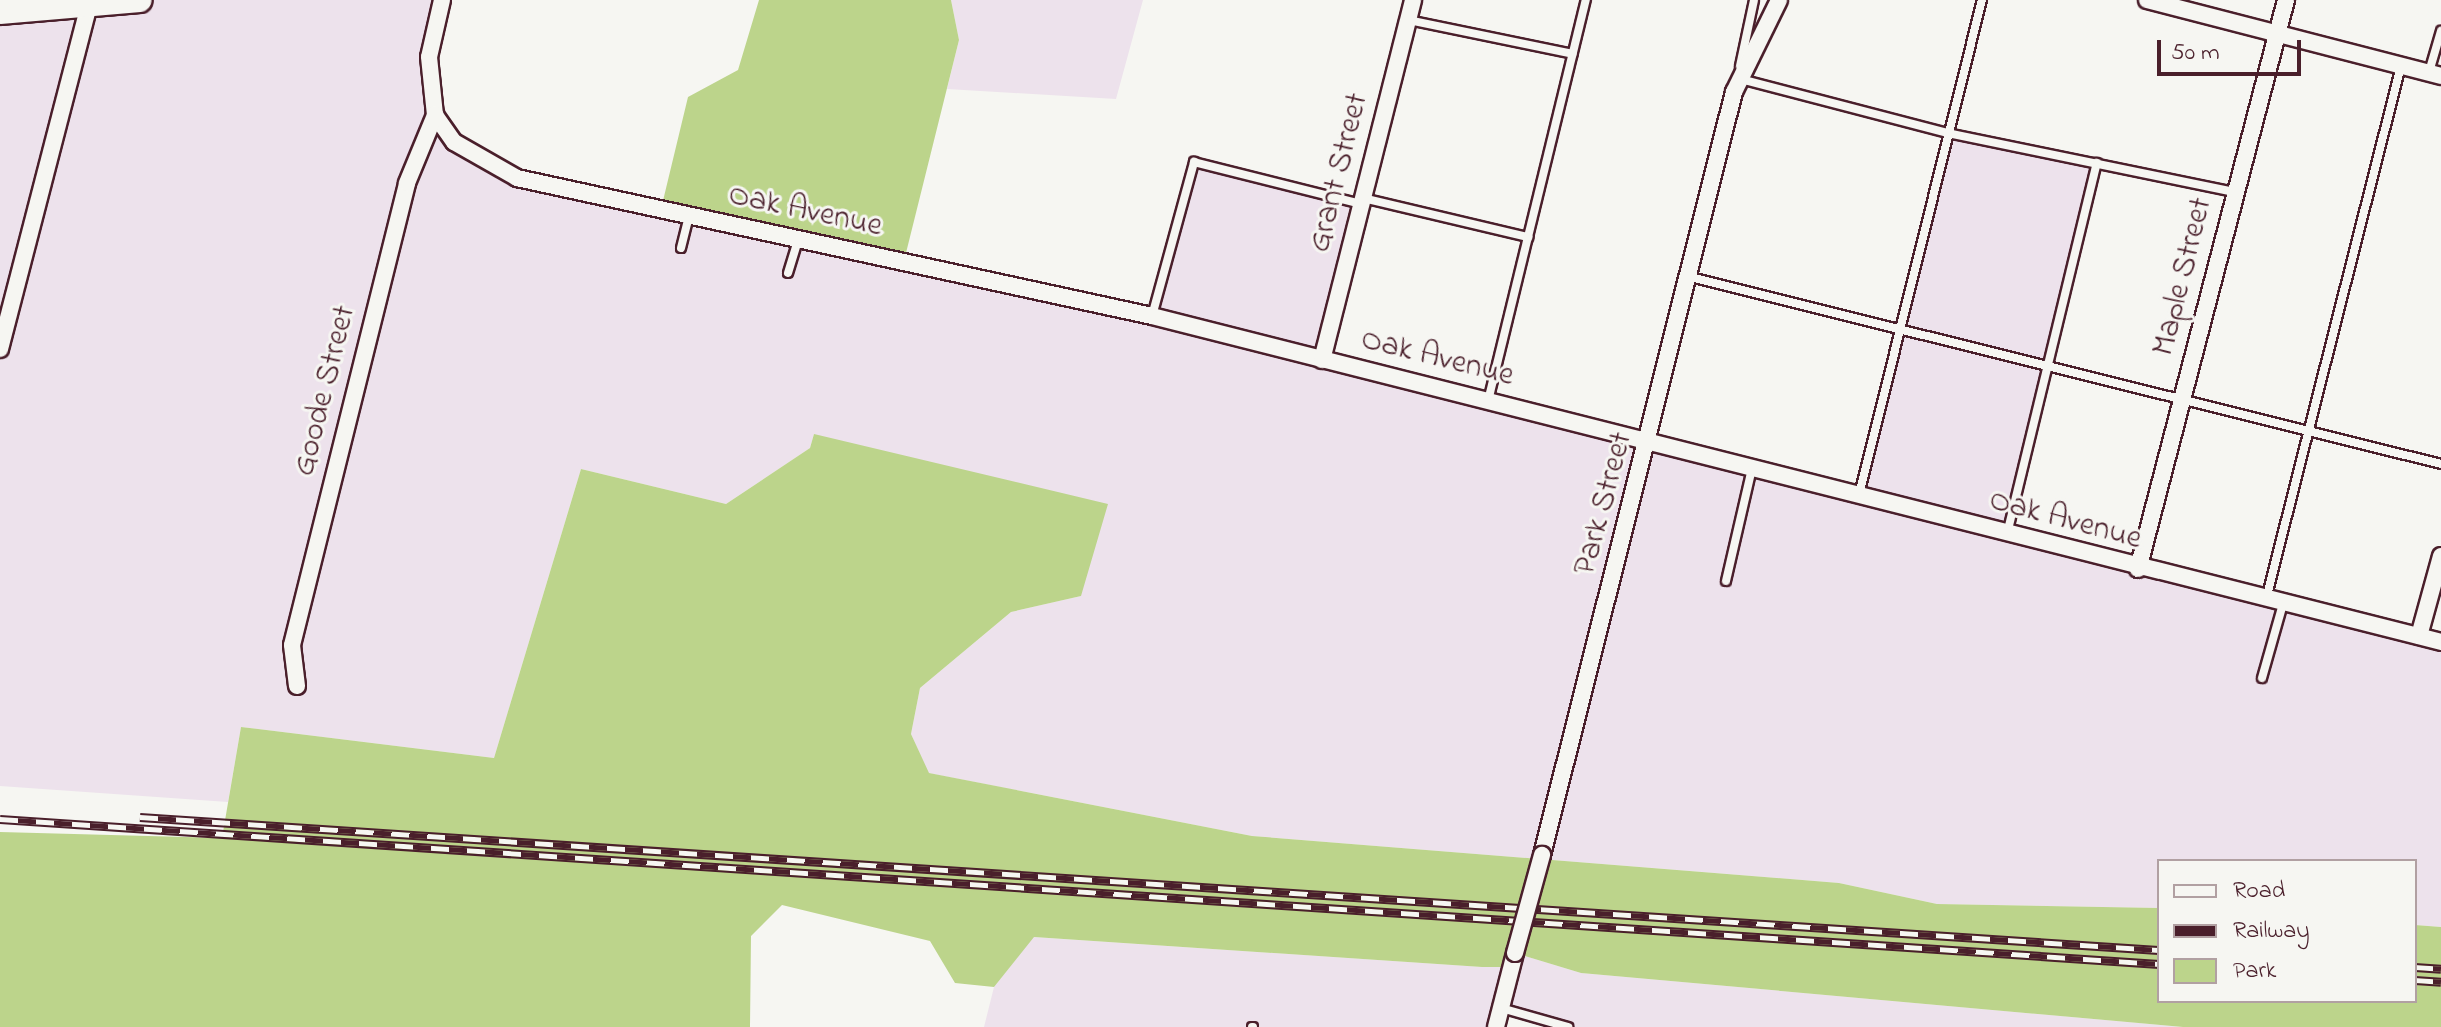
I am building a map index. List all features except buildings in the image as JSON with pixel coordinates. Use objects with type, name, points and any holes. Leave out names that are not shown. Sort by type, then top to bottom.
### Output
[{"type":"main road","points":[[0,12],[139,0]]},
{"type":"street","points":[[435,115],[429,57],[442,0]]},
{"type":"street","name":"Grant Street","points":[[1322,360],[1413,0]]},
{"type":"street","name":"Park Street","points":[[1496,1027],[1651,441],[1737,86],[1779,0]]},
{"type":"street","points":[[2147,0],[2435,75]]},
{"type":"street","name":"Maple Street","points":[[2138,569],[2286,0]]},
{"type":"street","points":[[0,349],[90,2]]},
{"type":"street","name":"Oak Avenue","points":[[435,115],[454,142],[517,178],[1152,316],[1651,441],[2138,569],[2441,642]]},
{"type":"street","name":"Goode Street","points":[[297,686],[292,645],[407,183],[435,115]]},
{"type":"street","points":[[2419,636],[2441,556]]},
{"type":"lane","points":[[1488,401],[1586,0]]},
{"type":"lane","points":[[1754,0],[1737,86],[2234,192]]},
{"type":"lane","points":[[1859,495],[1982,0]]},
{"type":"lane","points":[[1408,20],[1573,54]]},
{"type":"lane","points":[[2435,75],[2441,31]]},
{"type":"lane","points":[[2265,600],[2401,66]]},
{"type":"lane","points":[[1152,316],[1194,162],[1528,237]]},
{"type":"lane","points":[[2007,534],[2052,366],[2097,163]]},
{"type":"lane","points":[[681,248],[689,215]]},
{"type":"lane","points":[[788,273],[799,239]]},
{"type":"lane","points":[[1690,277],[2441,464]]},
{"type":"lane","points":[[1726,581],[1752,467]]},
{"type":"lane","points":[[2262,678],[2283,604]]},
{"type":"lane","points":[[1501,1008],[1568,1027]]},
{"type":"shaded area","points":[[139,0],[442,0],[430,87],[454,142],[517,178],[1151,316],[1194,162],[1361,204],[1322,359],[1858,495],[1947,133],[2097,163],[2007,534],[2441,642],[2441,927],[2417,925],[2417,859],[2157,859],[2157,908],[1937,904],[1839,883],[1252,836],[928,773],[911,734],[920,688],[1011,612],[1081,596],[814,434],[810,448],[726,504],[581,469],[494,758],[241,727],[228,802],[0,786],[0,12]]},
{"type":"shaded area","points":[[951,0],[1143,0],[1116,99],[947,89],[959,40]]},
{"type":"shaded area","points":[[1033,937],[1482,967],[1515,953],[1581,973],[2183,1027],[1568,1027],[1501,1008],[1496,1027],[984,1027],[994,987]]},
{"type":"green space","points":[[759,0],[951,0],[959,40],[904,261],[661,209],[688,97],[738,70]]},
{"type":"green space","points":[[814,434],[1108,504],[1081,596],[1011,612],[920,688],[911,734],[929,773],[1252,836],[1839,883],[1937,904],[2157,908],[2157,1003],[2417,1003],[2417,925],[2441,927],[2441,1027],[2183,1027],[1581,973],[1515,953],[1511,967],[1482,967],[1034,937],[994,987],[955,983],[930,941],[782,905],[751,936],[750,1027],[0,1027],[0,832],[222,838],[241,727],[494,758],[581,469],[726,504],[810,448]]},
{"type":"railway","points":[[140,817],[2157,950]]},
{"type":"railway","points":[[0,819],[2157,964]]},
{"type":"railway","points":[[2417,967],[2441,969]]},
{"type":"railway","points":[[2417,980],[2441,982]]}]
